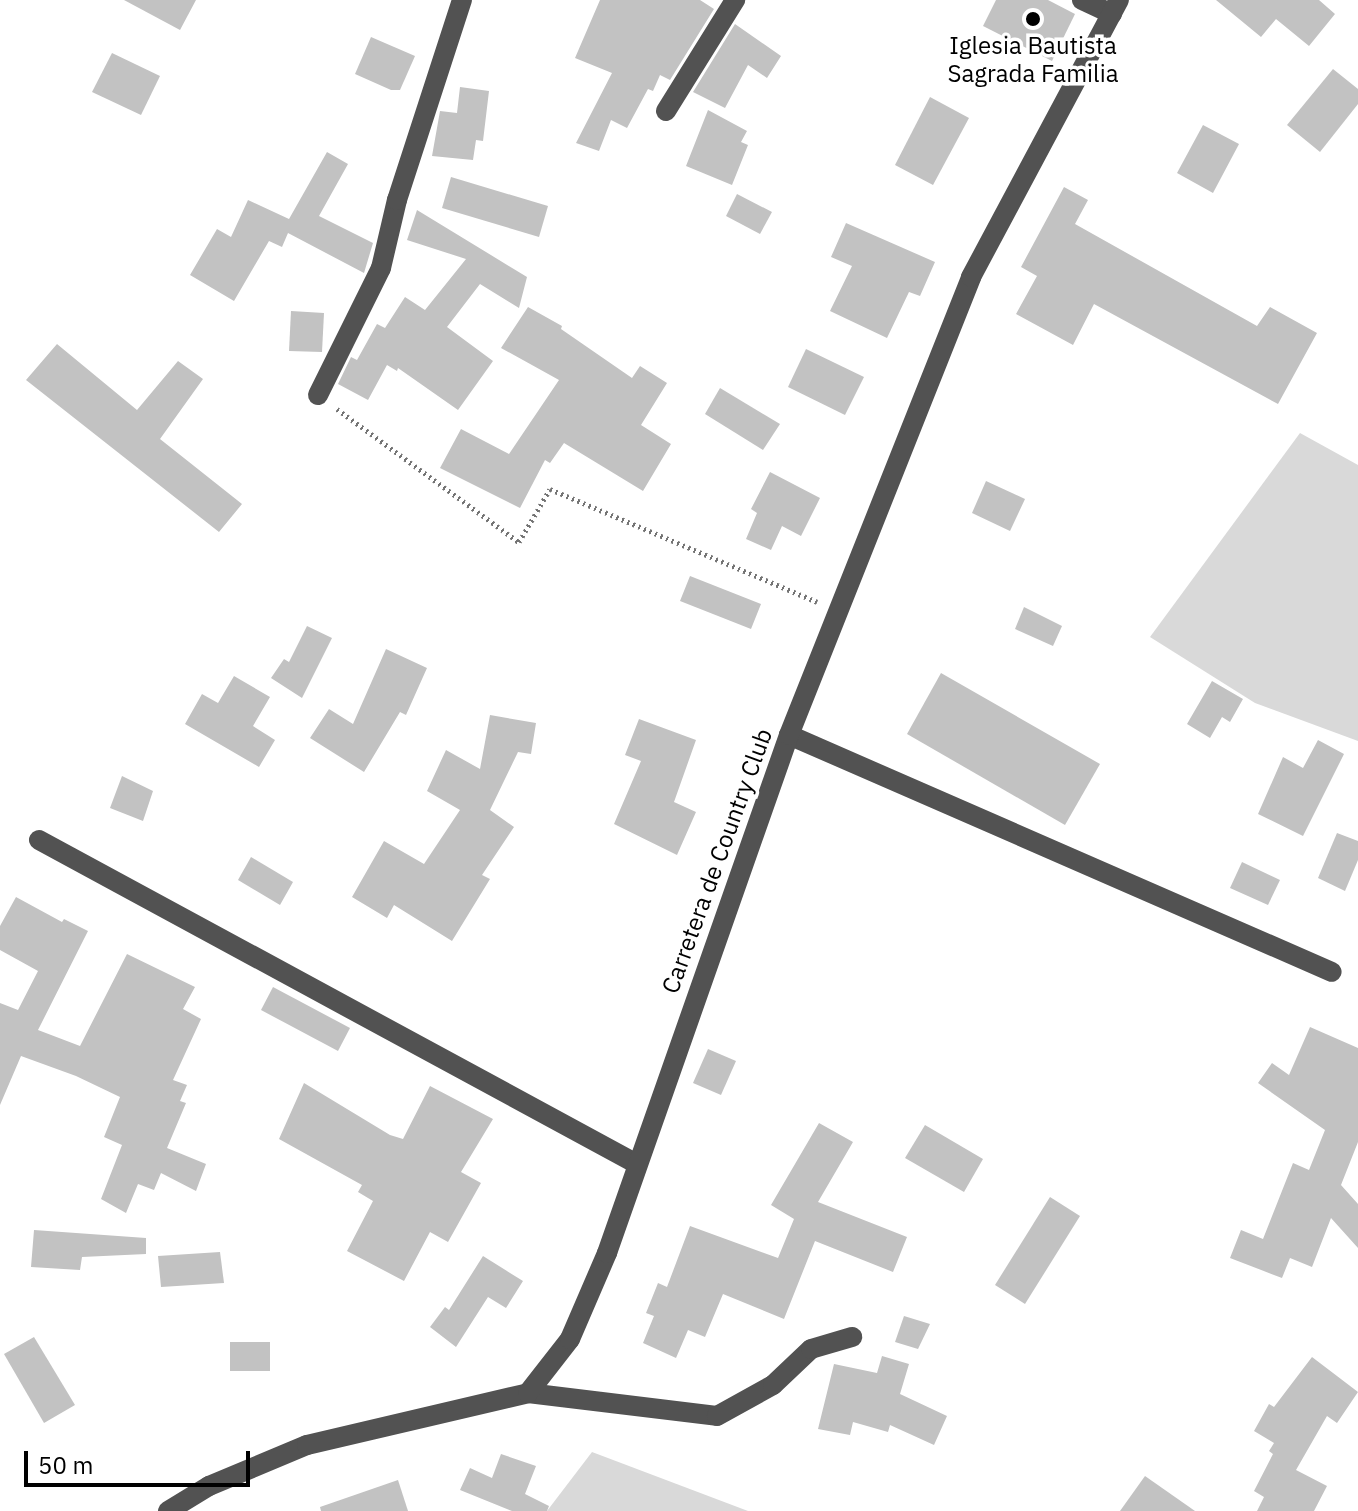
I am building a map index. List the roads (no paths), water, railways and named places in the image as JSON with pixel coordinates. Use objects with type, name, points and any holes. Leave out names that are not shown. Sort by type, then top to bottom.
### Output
[{"type":"street","points":[[318,395],[381,268],[397,200],[462,0]]},
{"type":"street","points":[[666,111],[735,0]]},
{"type":"street","points":[[1082,0],[1116,7]]},
{"type":"street","name":"Carretera de Country Club","points":[[528,1393],[570,1339],[607,1253],[789,735],[971,277],[1116,7]]},
{"type":"street","points":[[789,735],[1332,972]]},
{"type":"street","points":[[39,840],[637,1164]]},
{"type":"street","points":[[168,1511],[209,1486],[307,1445],[528,1393],[717,1416],[773,1385],[811,1349],[852,1337]]},
{"type":"place","name":"Iglesia Bautista Sagrada Familia","points":[[1033,19]]}]
